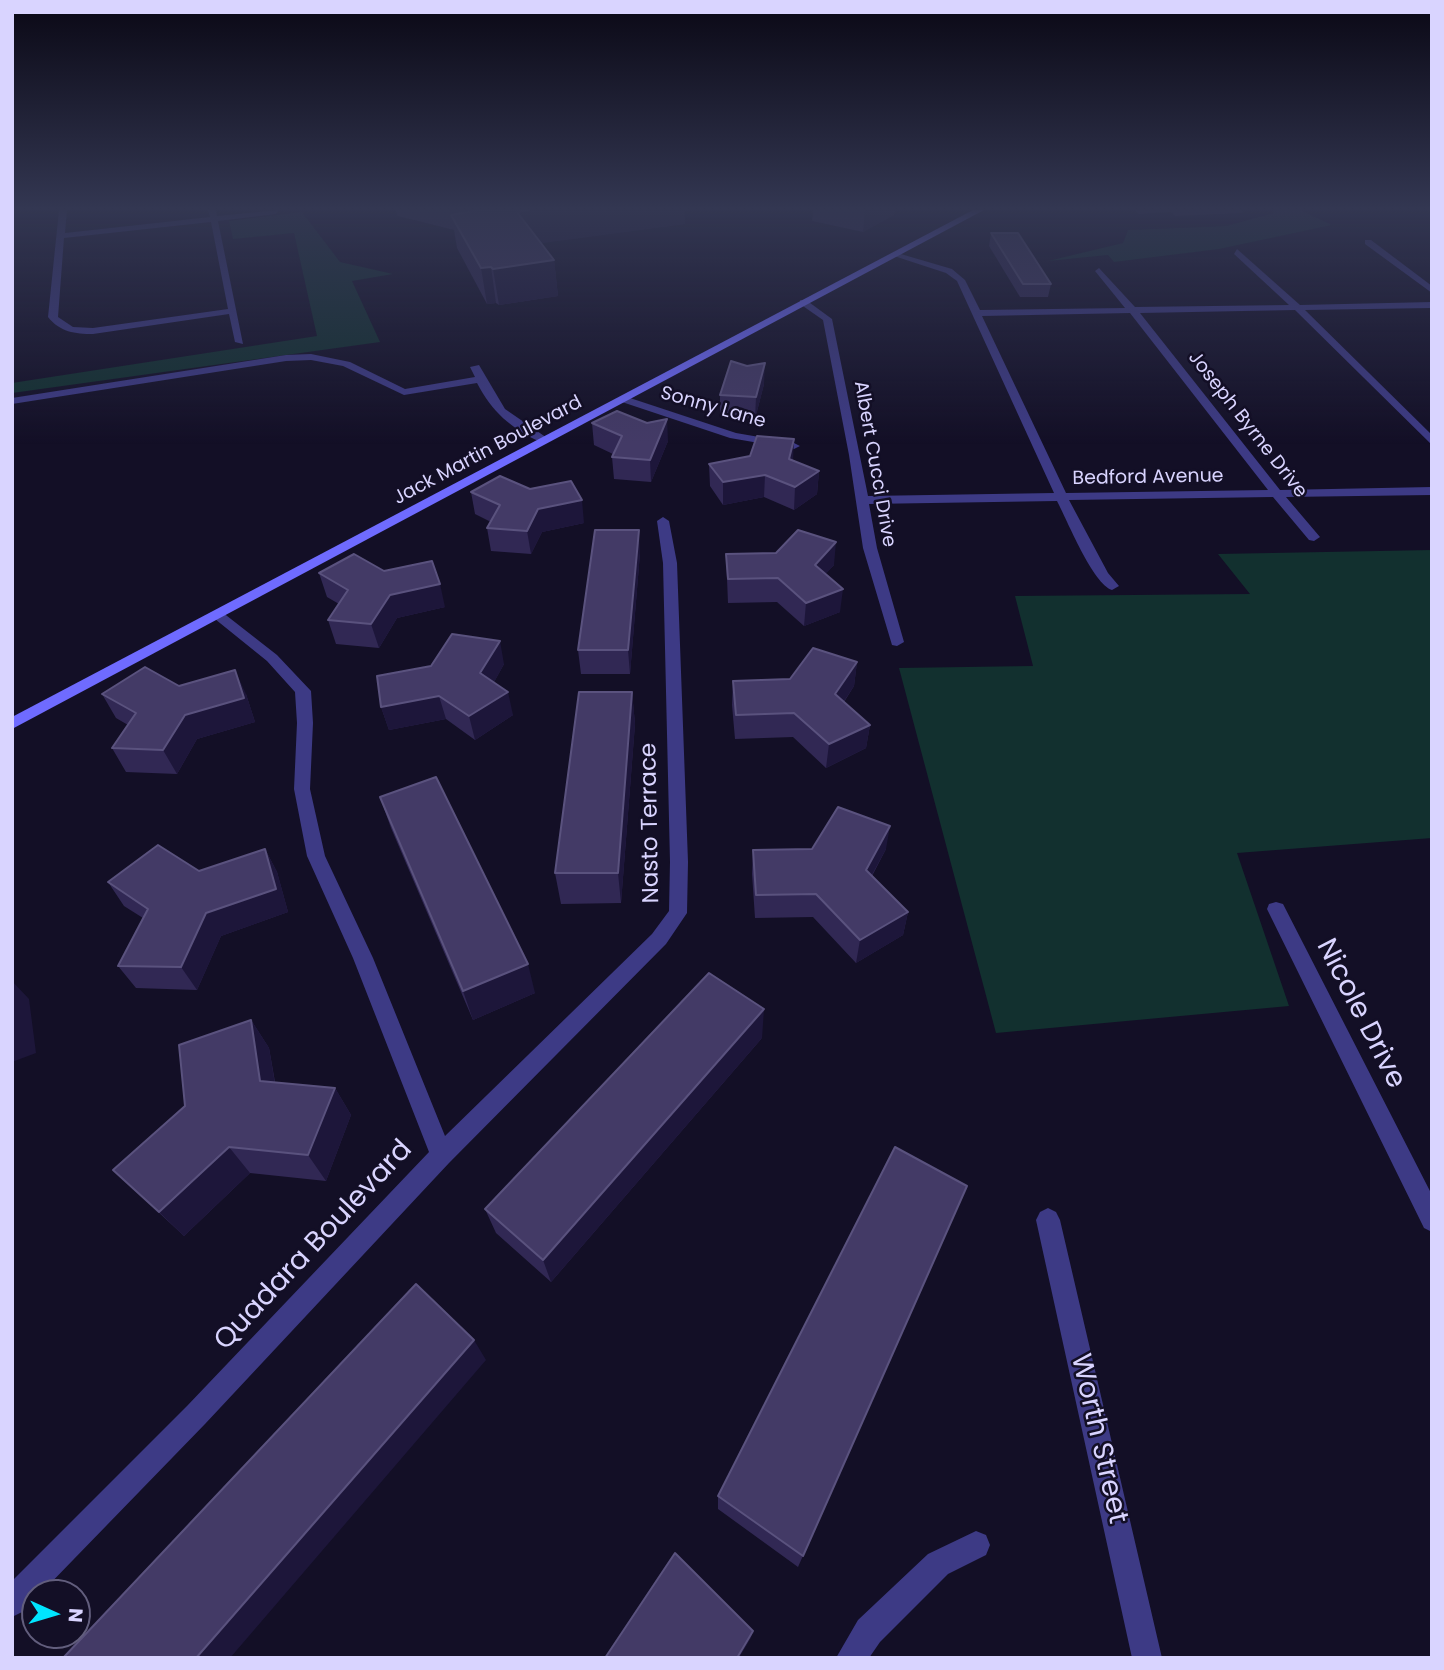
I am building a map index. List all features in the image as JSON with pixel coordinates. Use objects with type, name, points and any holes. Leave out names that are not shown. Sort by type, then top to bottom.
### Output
[{"type":"street","points":[[56,288],[53,317],[59,325],[77,331],[233,311]]},
{"type":"street","points":[[228,288],[240,342]]},
{"type":"street","name":"Jack Martin Boulevard","points":[[12,724],[831,288]]},
{"type":"street","points":[[965,288],[1062,498],[1101,575],[1112,586]]},
{"type":"street","name":"Joseph Byrne Drive","points":[[1114,288],[1314,537]]},
{"type":"street","points":[[1276,288],[1432,442]]},
{"type":"street","name":"Albert Cucci Drive","points":[[803,302],[827,319],[864,500],[870,548],[897,642]]},
{"type":"street","points":[[977,313],[1432,305]]},
{"type":"street","points":[[12,401],[286,358],[311,358],[346,364],[404,392],[481,379]]},
{"type":"street","points":[[475,367],[501,415],[514,426],[544,440]]},
{"type":"street","name":"Sonny Lane","points":[[623,399],[734,436],[794,446]]},
{"type":"street","name":"Bedford Avenue","points":[[864,500],[1432,491]]},
{"type":"street","name":"Nasto Terrace","points":[[441,1155],[659,939],[678,913],[679,862],[670,563],[663,521]]},
{"type":"street","name":"Quadara Boulevard","points":[[12,1602],[196,1415],[441,1155],[363,958],[316,856],[302,789],[305,723],[303,691],[272,658],[217,615]]},
{"type":"street","name":"Nicole Drive","points":[[1276,909],[1432,1220]]},
{"type":"street","name":"Worth Street","points":[[1048,1220],[1147,1658]]},
{"type":"street","points":[[851,1658],[869,1631],[938,1564],[976,1545]]},
{"type":"green space","points":[[306,288],[355,288],[380,342],[12,393],[12,383],[317,336]]},
{"type":"green space","points":[[1432,550],[1432,838],[1237,853],[1289,1006],[996,1033],[899,668],[1033,666],[1015,596],[1250,594],[1218,554]]},
{"type":"building","points":[[731,361],[747,366],[765,363],[756,397],[720,395]]},
{"type":"building","points":[[617,411],[647,423],[667,419],[650,460],[612,457],[622,436],[592,423]]},
{"type":"building","points":[[757,436],[794,439],[789,459],[819,471],[795,487],[765,475],[723,482],[709,464],[750,456]]},
{"type":"building","points":[[500,476],[530,489],[571,481],[582,500],[538,509],[527,531],[487,528],[500,505],[471,492]]},
{"type":"building","points":[[595,530],[639,530],[628,650],[578,650]]},
{"type":"building","points":[[798,530],[836,542],[815,565],[843,589],[806,603],[778,578],[728,579],[726,554],[776,553]]},
{"type":"building","points":[[354,554],[384,571],[432,561],[440,584],[390,595],[371,624],[328,620],[348,590],[319,573]]},
{"type":"building","points":[[452,634],[500,641],[480,673],[508,692],[469,716],[439,696],[381,707],[377,676],[431,666]]},
{"type":"building","points":[[813,648],[857,662],[835,694],[870,725],[829,744],[794,713],[736,715],[733,681],[790,679]]},
{"type":"building","points":[[145,667],[179,686],[235,670],[244,698],[185,715],[163,750],[112,748],[136,713],[102,694]]},
{"type":"building","points":[[579,692],[632,692],[618,873],[555,873]]},
{"type":"building","points":[[436,777],[528,964],[463,991],[380,797]]},
{"type":"building","points":[[838,807],[890,826],[866,870],[908,912],[860,940],[816,894],[756,895],[753,850],[812,849]]},
{"type":"building","points":[[158,845],[199,871],[265,849],[276,889],[206,913],[181,967],[118,966],[148,909],[108,882]]},
{"type":"building","points":[[709,973],[764,1009],[543,1260],[485,1209]]},
{"type":"building","points":[[251,1020],[260,1081],[335,1088],[308,1155],[229,1147],[159,1212],[113,1170],[185,1106],[179,1045]]},
{"type":"building","points":[[895,1147],[967,1186],[803,1556],[718,1496]]},
{"type":"building","points":[[416,1284],[474,1340],[196,1658],[63,1658],[71,1649],[91,1649],[91,1628]]},
{"type":"building","points":[[675,1553],[753,1631],[737,1658],[605,1658]]}]
